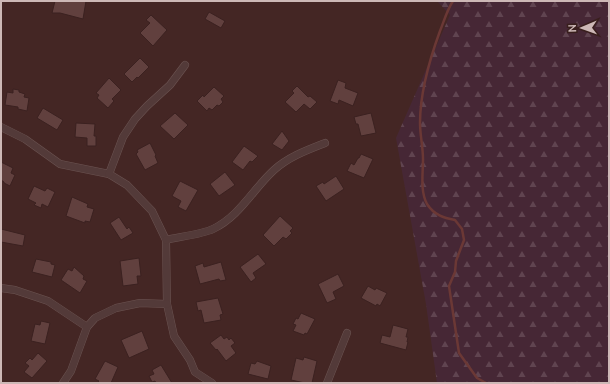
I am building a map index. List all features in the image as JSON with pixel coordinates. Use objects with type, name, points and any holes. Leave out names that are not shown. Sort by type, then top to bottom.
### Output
[{"type":"street","points":[[109,174],[123,137],[135,119],[170,85],[185,64]]},
{"type":"street","points":[[1,127],[25,139],[60,164],[109,174],[127,185],[152,211],[166,240],[167,304],[174,336],[190,360],[195,372],[212,383]]},
{"type":"street","points":[[166,240],[211,230],[221,225],[241,208],[262,181],[275,168],[290,158],[325,143]]},
{"type":"street","points":[[1,288],[15,290],[48,301],[87,327]]},
{"type":"street","points":[[64,383],[71,371],[87,327],[95,318],[116,308],[140,303],[167,304]]},
{"type":"street","points":[[327,383],[347,333]]},
{"type":"green space","points":[[437,1],[609,1],[609,383],[437,383],[426,304],[396,138],[450,15]]},
{"type":"building","points":[[55,1],[86,1],[83,19],[60,13],[52,13]]},
{"type":"building","points":[[209,12],[225,21],[221,28],[205,19]]},
{"type":"building","points":[[151,15],[167,30],[153,46],[140,33],[150,23],[146,20]]},
{"type":"building","points":[[140,58],[149,67],[132,82],[124,74]]},
{"type":"building","points":[[109,78],[121,90],[112,99],[114,101],[108,108],[97,98],[99,95],[96,93]]},
{"type":"building","points":[[338,80],[346,83],[345,88],[358,93],[353,106],[339,100],[338,104],[330,101]]},
{"type":"building","points":[[297,86],[308,97],[310,96],[317,102],[310,109],[304,104],[296,112],[285,102],[294,93],[292,91]]},
{"type":"building","points":[[214,87],[224,96],[221,99],[223,102],[212,110],[209,108],[207,111],[197,101],[203,95],[204,97]]},
{"type":"building","points":[[13,89],[19,90],[19,92],[25,94],[24,97],[29,98],[27,111],[18,109],[18,107],[5,105],[7,92],[13,93]]},
{"type":"building","points":[[43,108],[63,120],[57,130],[37,118]]},
{"type":"building","points":[[175,113],[188,125],[174,139],[160,126]]},
{"type":"building","points":[[371,113],[376,133],[361,136],[358,124],[356,124],[354,117]]},
{"type":"building","points":[[76,123],[95,124],[94,136],[96,136],[96,146],[87,146],[87,138],[75,137]]},
{"type":"building","points":[[282,131],[289,141],[282,150],[272,144]]},
{"type":"building","points":[[150,143],[158,163],[145,170],[136,154],[138,152],[137,150]]},
{"type":"building","points":[[244,146],[258,156],[252,162],[250,161],[243,170],[232,162]]},
{"type":"building","points":[[361,154],[373,159],[364,178],[347,171],[351,163],[354,165]]},
{"type":"building","points":[[1,162],[13,168],[11,173],[15,175],[10,186],[1,180]]},
{"type":"building","points":[[225,172],[235,185],[219,196],[210,184]]},
{"type":"building","points":[[336,176],[344,189],[326,201],[316,186],[323,182],[324,184]]},
{"type":"building","points":[[180,181],[198,190],[186,211],[178,207],[181,201],[172,196]]},
{"type":"building","points":[[34,186],[45,191],[47,188],[55,192],[48,207],[42,204],[41,208],[34,205],[36,203],[28,199]]},
{"type":"building","points":[[72,197],[88,204],[87,207],[94,209],[90,222],[85,221],[85,223],[66,216]]},
{"type":"building","points":[[280,216],[293,228],[290,231],[292,233],[286,239],[283,237],[274,246],[263,235]]},
{"type":"building","points":[[119,217],[127,229],[129,227],[133,233],[121,240],[110,223]]},
{"type":"building","points":[[1,229],[25,235],[23,246],[1,242]]},
{"type":"building","points":[[258,254],[266,264],[253,273],[256,278],[251,282],[240,267]]},
{"type":"building","points":[[139,258],[141,276],[137,276],[138,284],[123,286],[120,261]]},
{"type":"building","points":[[36,259],[51,262],[51,264],[55,265],[52,277],[32,272]]},
{"type":"building","points":[[221,262],[226,280],[220,281],[219,279],[200,284],[195,266],[203,263],[204,267]]},
{"type":"building","points":[[74,267],[84,276],[83,279],[87,281],[80,293],[61,280],[68,269],[72,271]]},
{"type":"building","points":[[338,274],[344,286],[333,292],[336,299],[327,303],[318,284]]},
{"type":"building","points":[[368,286],[375,290],[376,288],[387,293],[380,306],[377,304],[376,306],[361,298]]},
{"type":"building","points":[[218,298],[223,314],[220,315],[221,320],[204,323],[201,310],[198,311],[196,302]]},
{"type":"building","points":[[301,313],[315,319],[307,334],[305,333],[304,335],[293,331],[296,325],[293,324]]},
{"type":"building","points":[[41,321],[50,323],[45,344],[31,341],[35,324],[40,325]]},
{"type":"building","points":[[393,325],[408,329],[406,337],[408,337],[408,342],[406,350],[380,343],[382,335],[390,337]]},
{"type":"building","points":[[142,331],[149,349],[129,358],[121,340]]},
{"type":"building","points":[[221,335],[224,339],[227,337],[229,340],[231,338],[235,343],[231,346],[236,353],[226,361],[217,349],[216,350],[210,343]]},
{"type":"building","points":[[38,353],[47,361],[32,378],[24,372],[29,366],[25,363],[30,358],[32,360]]},
{"type":"building","points":[[304,357],[317,361],[312,383],[291,380],[296,358],[303,360]]},
{"type":"building","points":[[105,361],[118,367],[111,383],[97,383],[99,381],[95,379]]},
{"type":"building","points":[[257,361],[271,366],[268,379],[248,374],[251,363],[255,364]]},
{"type":"building","points":[[161,365],[172,383],[152,382],[149,376],[154,374],[152,370]]},
{"type":"waterway","points":[[453,1],[447,12],[436,42],[423,88],[420,111],[420,132],[423,154],[423,194],[427,204],[433,211],[455,220],[462,229],[464,240],[456,261],[455,272],[449,286],[459,353],[477,378],[486,383]]}]
